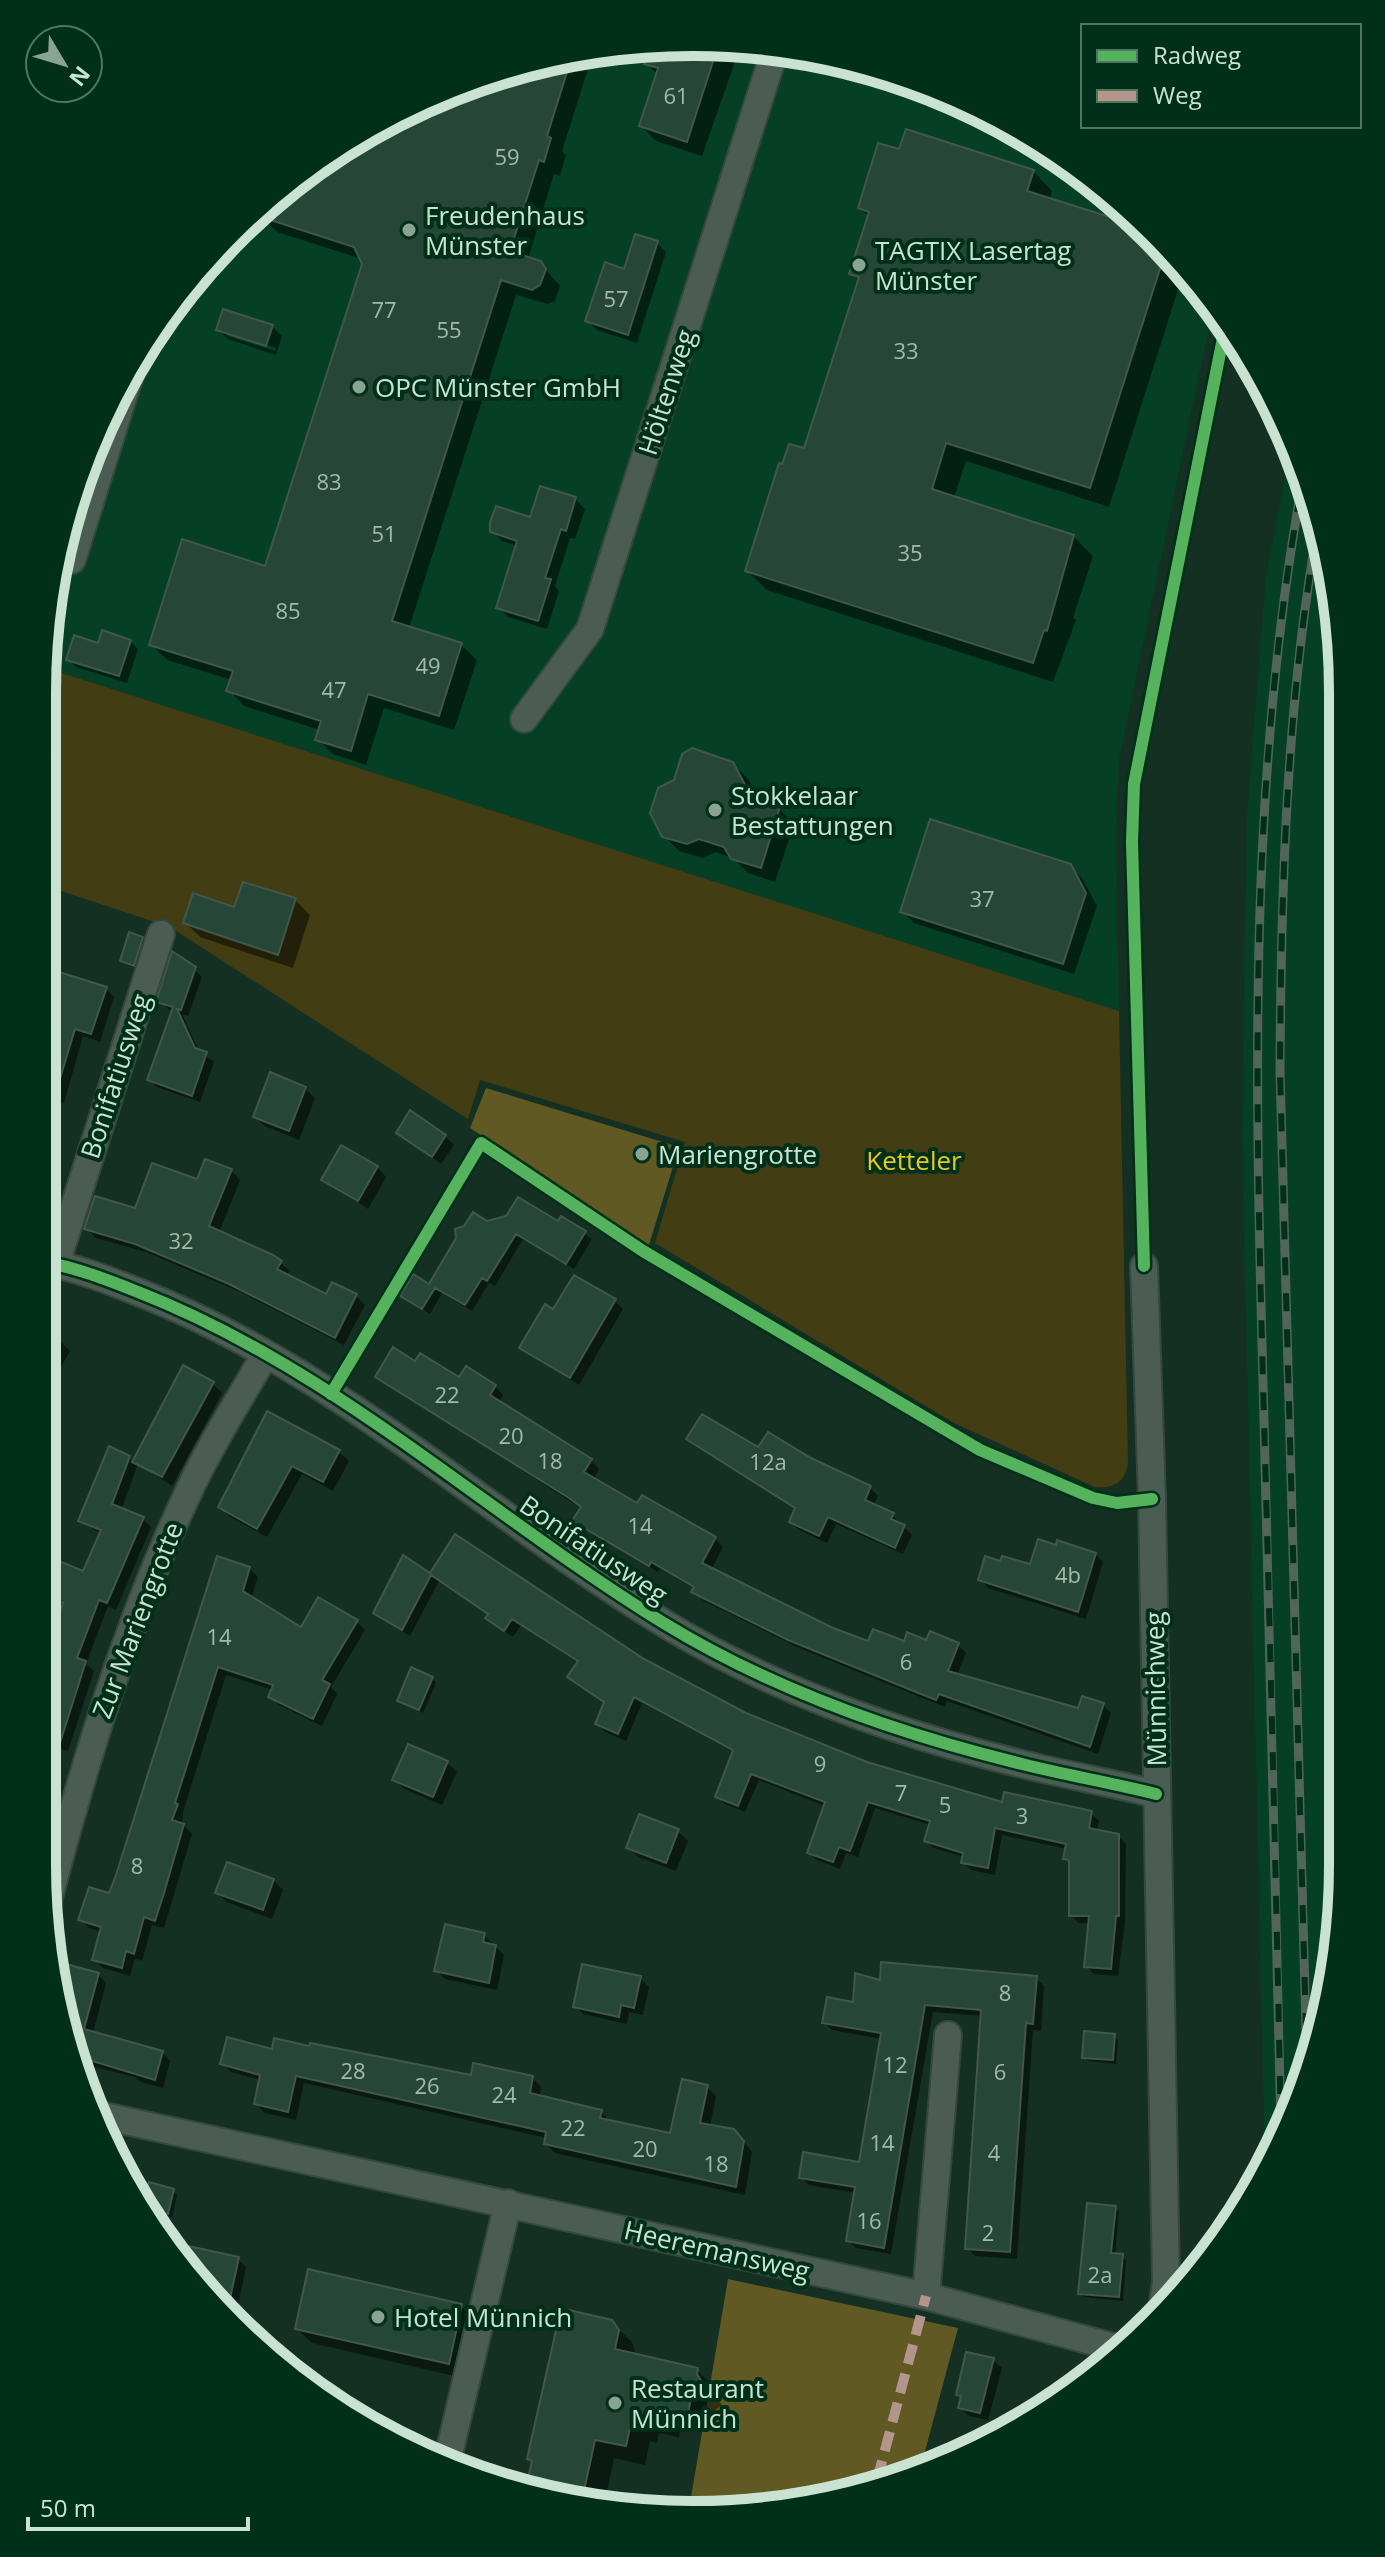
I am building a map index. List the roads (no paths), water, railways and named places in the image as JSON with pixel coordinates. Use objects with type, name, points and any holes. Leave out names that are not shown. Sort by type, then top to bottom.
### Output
[{"type":"street","name":"Höltenweg","points":[[524,719],[590,629],[772,61]]},
{"type":"street","points":[[72,560],[112,432]]},
{"type":"street","name":"Bonifatiusweg","points":[[56,1242],[161,934]]},
{"type":"street","name":"Bonifatiusweg","points":[[56,1265],[166,1303],[265,1355],[331,1394],[657,1619],[726,1656],[834,1704],[913,1733],[1024,1765],[1156,1794]]},
{"type":"street","name":"Münnichweg","points":[[1144,1266],[1165,2291]]},
{"type":"street","name":"Zur Mariengrotte","points":[[56,1870],[87,1752],[149,1579],[189,1489],[265,1355]]},
{"type":"street","points":[[926,2296],[948,2035]]},
{"type":"street","name":"Heeremansweg","points":[[108,2117],[926,2296],[1109,2346]]},
{"type":"street","points":[[449,2453],[508,2203]]},
{"type":"railway","points":[[1281,2109],[1260,1269],[1259,929],[1272,703],[1299,502]]},
{"type":"railway","points":[[1306,2032],[1280,1071],[1287,800],[1298,665],[1314,554]]},
{"type":"place","name":"Freudenhaus Münster","points":[[409,230]]},
{"type":"place","name":"TAGTIX Lasertag Münster","points":[[859,265]]},
{"type":"place","name":"OPC Münster GmbH","points":[[359,387]]},
{"type":"place","name":"Stokkelaar Bestattungen","points":[[715,810]]},
{"type":"place","name":"Mariengrotte","points":[[642,1154]]},
{"type":"place","name":"Hotel Münnich","points":[[378,2317]]},
{"type":"place","name":"Restaurant Münnich","points":[[615,2403]]},
{"type":"park label","name":"Ketteler","points":[[914,1160]]}]
